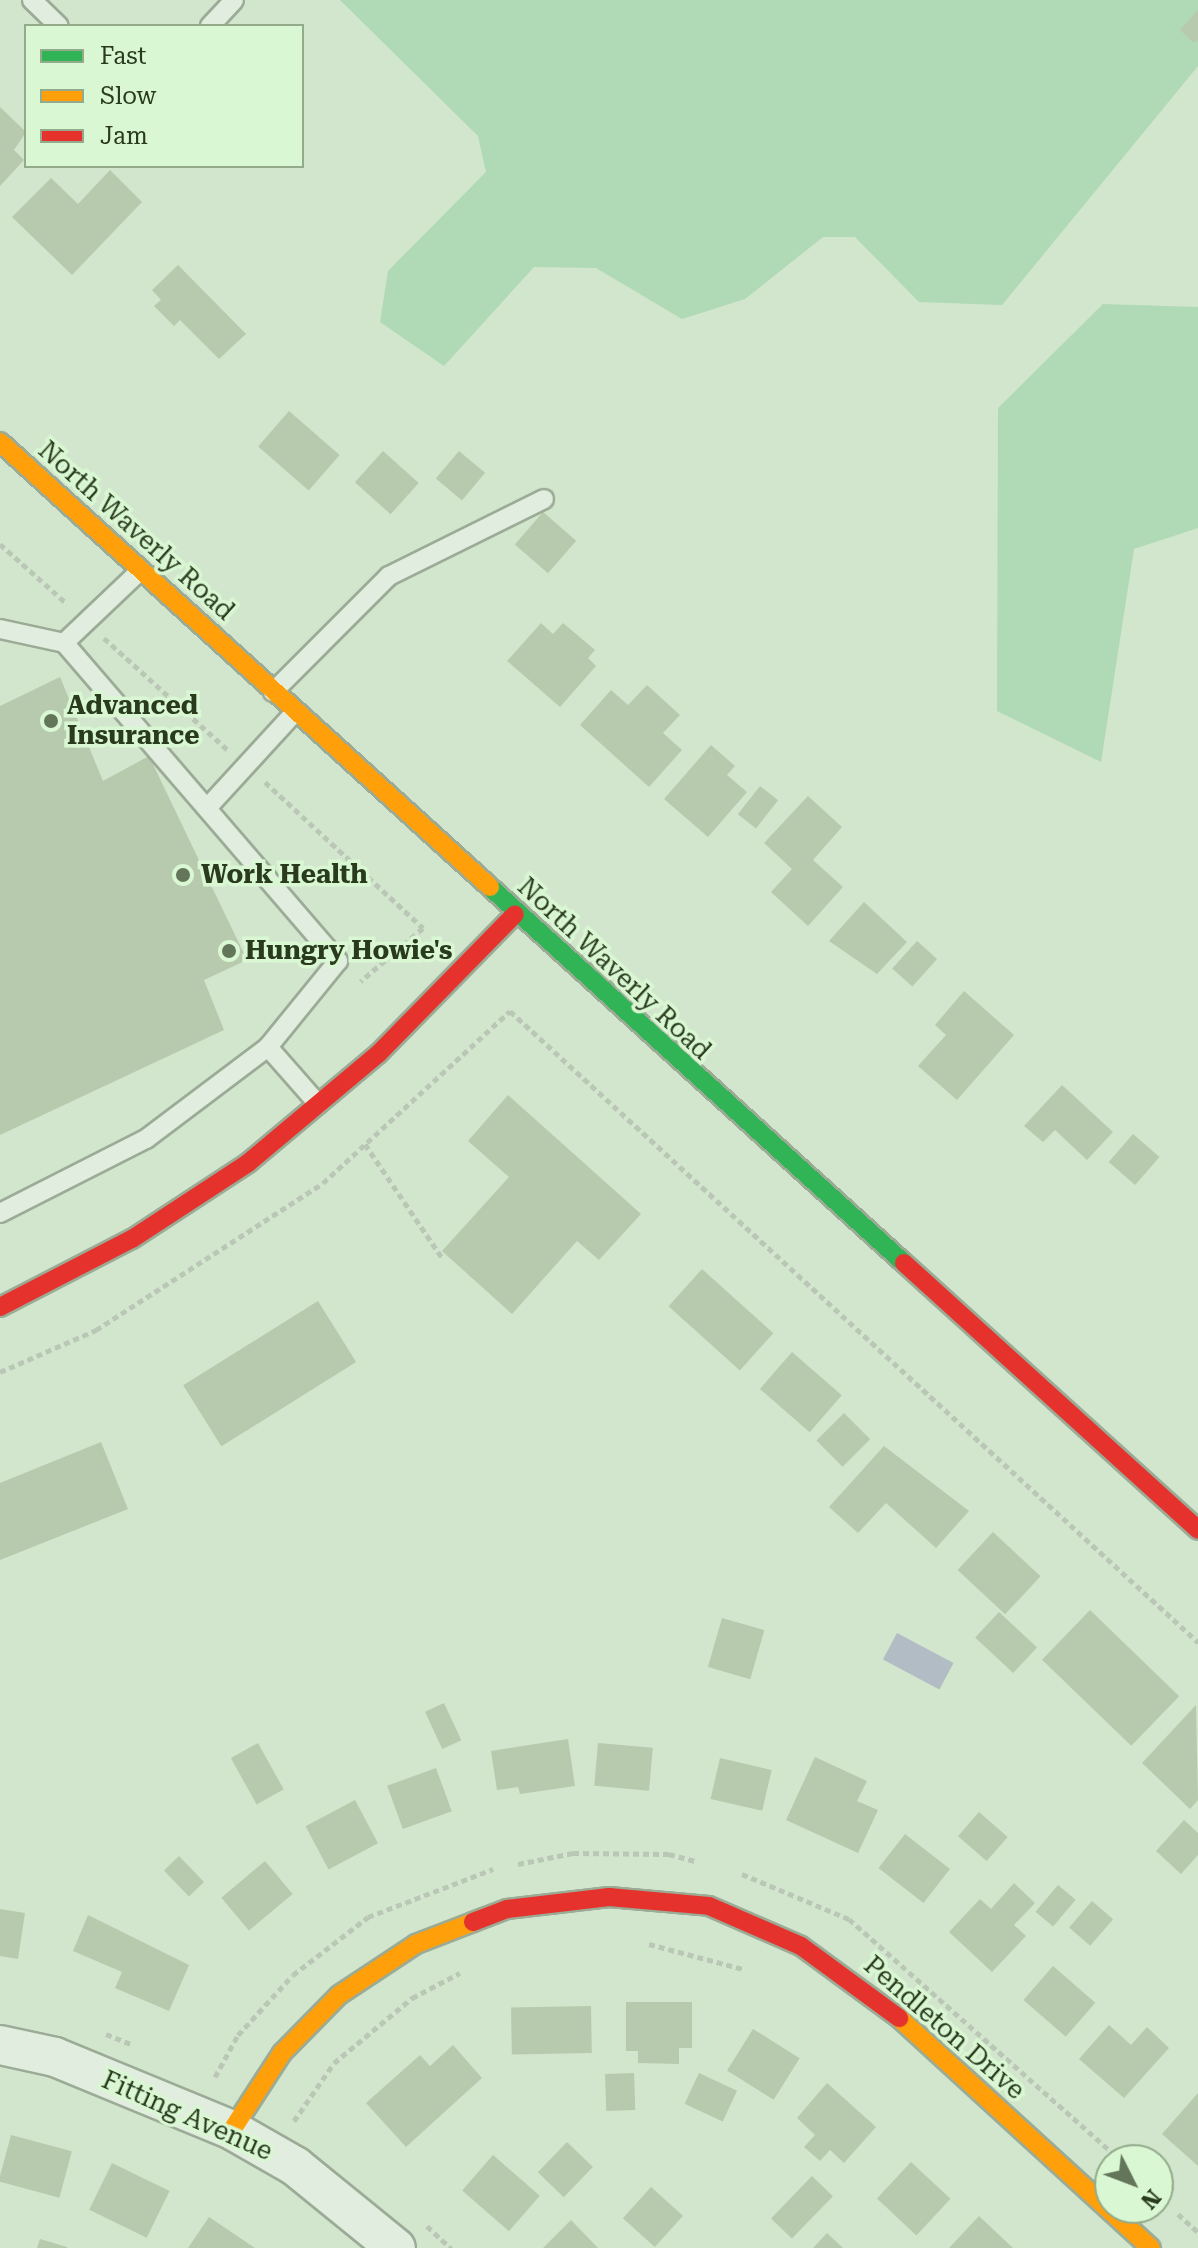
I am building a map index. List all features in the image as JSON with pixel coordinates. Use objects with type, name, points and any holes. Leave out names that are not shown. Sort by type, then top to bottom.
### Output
[{"type":"street","name":"North Waverly Road","points":[[0,442],[515,914],[1198,1530]]},
{"type":"street","points":[[0,1307],[160,1223],[320,1106],[515,914]]},
{"type":"street","name":"Pendleton Drive","points":[[232,2130],[282,2053],[339,1995],[416,1944],[507,1909],[609,1897],[709,1906],[801,1946],[879,2000],[1151,2248]]},
{"type":"street","name":"Fitting Avenue","points":[[0,2045],[55,2057],[232,2130],[295,2166],[396,2248]]},
{"type":"lane","points":[[32,0],[57,24]]},
{"type":"lane","points":[[212,24],[234,0]]},
{"type":"lane","points":[[273,692],[389,576],[544,499]]},
{"type":"lane","points":[[64,643],[141,570]]},
{"type":"lane","points":[[0,629],[64,643],[338,961],[268,1047],[146,1139],[0,1213]]},
{"type":"lane","points":[[208,807],[295,712]]},
{"type":"lane","points":[[268,1047],[320,1106]]},
{"type":"path","points":[[0,544],[423,928],[352,989]]},
{"type":"path","points":[[0,1372],[96,1330],[323,1183],[510,1011],[1198,1642]]},
{"type":"path","points":[[365,1144],[443,1259]]},
{"type":"path","points":[[199,2073],[213,2079],[238,2035],[293,1975],[368,1917],[462,1875]]},
{"type":"path","points":[[639,1943],[748,1970]]},
{"type":"path","points":[[303,2128],[291,2120],[334,2063],[412,1998],[466,1970]]},
{"type":"path","points":[[96,2032],[140,2048]]},
{"type":"path","points":[[418,2218],[451,2248]]},
{"type":"green space","points":[[340,0],[1198,0],[1198,66],[1002,305],[919,302],[855,237],[823,237],[745,299],[682,319],[596,268],[534,267],[444,366],[380,322],[388,271],[486,172],[478,136]]},
{"type":"green space","points":[[1103,304],[1198,307],[1198,528],[1134,549],[1101,762],[997,711],[998,408]]},
{"type":"shaded area","points":[[897,1633],[954,1663],[939,1690],[883,1659]]},
{"type":"building","points":[[1198,10],[1198,40],[1194,43],[1180,30]]},
{"type":"building","points":[[0,107],[24,130],[14,150],[24,160],[0,186]]},
{"type":"building","points":[[110,170],[142,202],[72,275],[12,217],[51,178],[78,204]]},
{"type":"building","points":[[178,265],[246,334],[219,359],[180,320],[174,326],[154,306],[161,300],[152,290]]},
{"type":"building","points":[[289,411],[340,455],[309,490],[258,446]]},
{"type":"building","points":[[383,451],[419,483],[391,514],[355,482]]},
{"type":"building","points":[[459,451],[485,473],[462,500],[436,479]]},
{"type":"building","points":[[543,512],[576,541],[548,573],[515,544]]},
{"type":"building","points":[[541,623],[553,634],[563,623],[595,650],[588,658],[596,666],[560,707],[507,661]]},
{"type":"building","points":[[60,677],[103,781],[149,756],[247,960],[204,980],[224,1030],[0,1135],[0,706]]},
{"type":"building","points":[[647,685],[680,715],[663,733],[682,750],[649,787],[580,725],[611,690],[628,705]]},
{"type":"building","points":[[711,745],[735,766],[727,775],[747,792],[708,837],[664,799]]},
{"type":"building","points":[[760,786],[778,800],[756,829],[738,814]]},
{"type":"building","points":[[808,796],[842,827],[813,860],[843,887],[808,926],[771,892],[792,869],[764,843]]},
{"type":"building","points":[[864,902],[907,942],[877,974],[829,941]]},
{"type":"building","points":[[917,941],[937,959],[912,987],[892,968]]},
{"type":"building","points":[[964,991],[1014,1035],[957,1100],[918,1066],[946,1035],[935,1025]]},
{"type":"building","points":[[1062,1085],[1113,1132],[1087,1160],[1055,1130],[1043,1142],[1024,1126]]},
{"type":"building","points":[[508,1095],[641,1214],[599,1260],[577,1241],[512,1314],[442,1251],[509,1177],[468,1141]]},
{"type":"building","points":[[1133,1134],[1159,1157],[1135,1185],[1109,1162]]},
{"type":"building","points":[[702,1269],[773,1333],[740,1370],[669,1306]]},
{"type":"building","points":[[318,1301],[356,1362],[221,1446],[183,1385]]},
{"type":"building","points":[[792,1352],[842,1395],[810,1432],[760,1389]]},
{"type":"building","points":[[844,1413],[870,1439],[843,1467],[816,1441]]},
{"type":"building","points":[[101,1442],[128,1509],[0,1560],[0,1483]]},
{"type":"building","points":[[884,1446],[969,1511],[936,1548],[886,1503],[858,1533],[829,1507]]},
{"type":"building","points":[[993,1532],[1041,1576],[1005,1614],[958,1570]]},
{"type":"building","points":[[1090,1610],[1179,1696],[1131,1746],[1042,1660]]},
{"type":"building","points":[[999,1612],[1037,1647],[1013,1673],[975,1638]]},
{"type":"building","points":[[722,1618],[764,1630],[750,1679],[708,1667]]},
{"type":"building","points":[[444,1703],[461,1740],[442,1749],[425,1712]]},
{"type":"building","points":[[1196,1705],[1198,1800],[1190,1809],[1142,1763]]},
{"type":"building","points":[[568,1739],[575,1786],[520,1794],[518,1787],[497,1790],[491,1751]]},
{"type":"building","points":[[258,1743],[284,1789],[257,1804],[231,1758]]},
{"type":"building","points":[[598,1743],[653,1748],[649,1791],[594,1786]]},
{"type":"building","points":[[815,1757],[867,1781],[857,1801],[878,1810],[858,1853],[786,1820]]},
{"type":"building","points":[[720,1758],[772,1770],[762,1811],[711,1799]]},
{"type":"building","points":[[436,1768],[452,1811],[403,1829],[387,1786]]},
{"type":"building","points":[[355,1800],[378,1843],[329,1870],[306,1826]]},
{"type":"building","points":[[979,1812],[1008,1837],[987,1861],[958,1836]]},
{"type":"building","points":[[1184,1820],[1198,1833],[1198,1855],[1181,1874],[1156,1851]]},
{"type":"building","points":[[905,1834],[950,1869],[923,1903],[879,1868]]},
{"type":"building","points":[[179,1856],[204,1882],[189,1896],[164,1871]]},
{"type":"building","points":[[265,1861],[293,1894],[249,1931],[221,1898]]},
{"type":"building","points":[[1014,1883],[1035,1903],[1014,1925],[1026,1936],[992,1972],[949,1932],[980,1899],[991,1909]]},
{"type":"building","points":[[1058,1885],[1076,1900],[1053,1927],[1036,1912]]},
{"type":"building","points":[[1092,1901],[1113,1919],[1090,1946],[1069,1927]]},
{"type":"building","points":[[0,1909],[25,1913],[18,1959],[0,1956]]},
{"type":"building","points":[[88,1915],[189,1965],[169,2011],[115,1988],[122,1972],[73,1951]]},
{"type":"building","points":[[1053,1966],[1095,2003],[1066,2037],[1023,2000]]},
{"type":"building","points":[[626,2002],[692,2002],[692,2048],[679,2048],[679,2064],[638,2063],[638,2051],[626,2051]]},
{"type":"building","points":[[591,2006],[592,2053],[512,2054],[511,2007]]},
{"type":"building","points":[[1109,2025],[1131,2045],[1147,2027],[1169,2048],[1124,2098],[1079,2059]]},
{"type":"building","points":[[753,2029],[800,2058],[774,2100],[727,2071]]},
{"type":"building","points":[[453,2045],[482,2078],[406,2147],[366,2103],[420,2055],[430,2066]]},
{"type":"building","points":[[634,2073],[635,2110],[606,2111],[605,2074]]},
{"type":"building","points":[[699,2073],[737,2091],[723,2122],[685,2104]]},
{"type":"building","points":[[827,2083],[876,2127],[844,2163],[830,2150],[820,2161],[804,2147],[815,2135],[797,2118]]},
{"type":"building","points":[[1198,2093],[1198,2166],[1162,2134]]},
{"type":"building","points":[[11,2135],[72,2151],[59,2198],[0,2182]]},
{"type":"building","points":[[567,2142],[593,2167],[564,2197],[538,2172]]},
{"type":"building","points":[[493,2155],[540,2196],[509,2231],[462,2190]]},
{"type":"building","points":[[911,2162],[950,2199],[916,2235],[877,2199]]},
{"type":"building","points":[[112,2163],[170,2191],[147,2238],[89,2210]]},
{"type":"building","points":[[812,2176],[833,2196],[792,2239],[771,2218]]},
{"type":"building","points":[[651,2187],[683,2216],[655,2247],[623,2218]]},
{"type":"building","points":[[979,2216],[1013,2248],[949,2248]]},
{"type":"building","points":[[209,2217],[255,2248],[188,2248]]},
{"type":"building","points":[[571,2220],[598,2248],[543,2248]]},
{"type":"building","points":[[827,2233],[843,2248],[813,2248]]},
{"type":"building","points":[[40,2239],[67,2247],[67,2248],[37,2248]]},
{"type":"traffic: fast","points":[[490,887],[904,1263]]},
{"type":"traffic: slow","points":[[0,442],[490,887]]},
{"type":"traffic: slow","points":[[232,2130],[282,2053],[339,1995],[416,1944],[473,1922]]},
{"type":"traffic: slow","points":[[899,2018],[1151,2248]]},
{"type":"traffic: jam","points":[[0,1307],[132,1239],[248,1163],[379,1053],[515,914]]},
{"type":"traffic: jam","points":[[904,1263],[1198,1530]]},
{"type":"traffic: jam","points":[[473,1922],[507,1909],[609,1897],[709,1906],[801,1946],[899,2018]]},
{"type":"place","name":"Advanced Insurance","points":[[51,721]]},
{"type":"place","name":"Work Health","points":[[183,875]]},
{"type":"place","name":"Hungry Howie's","points":[[229,951]]}]
